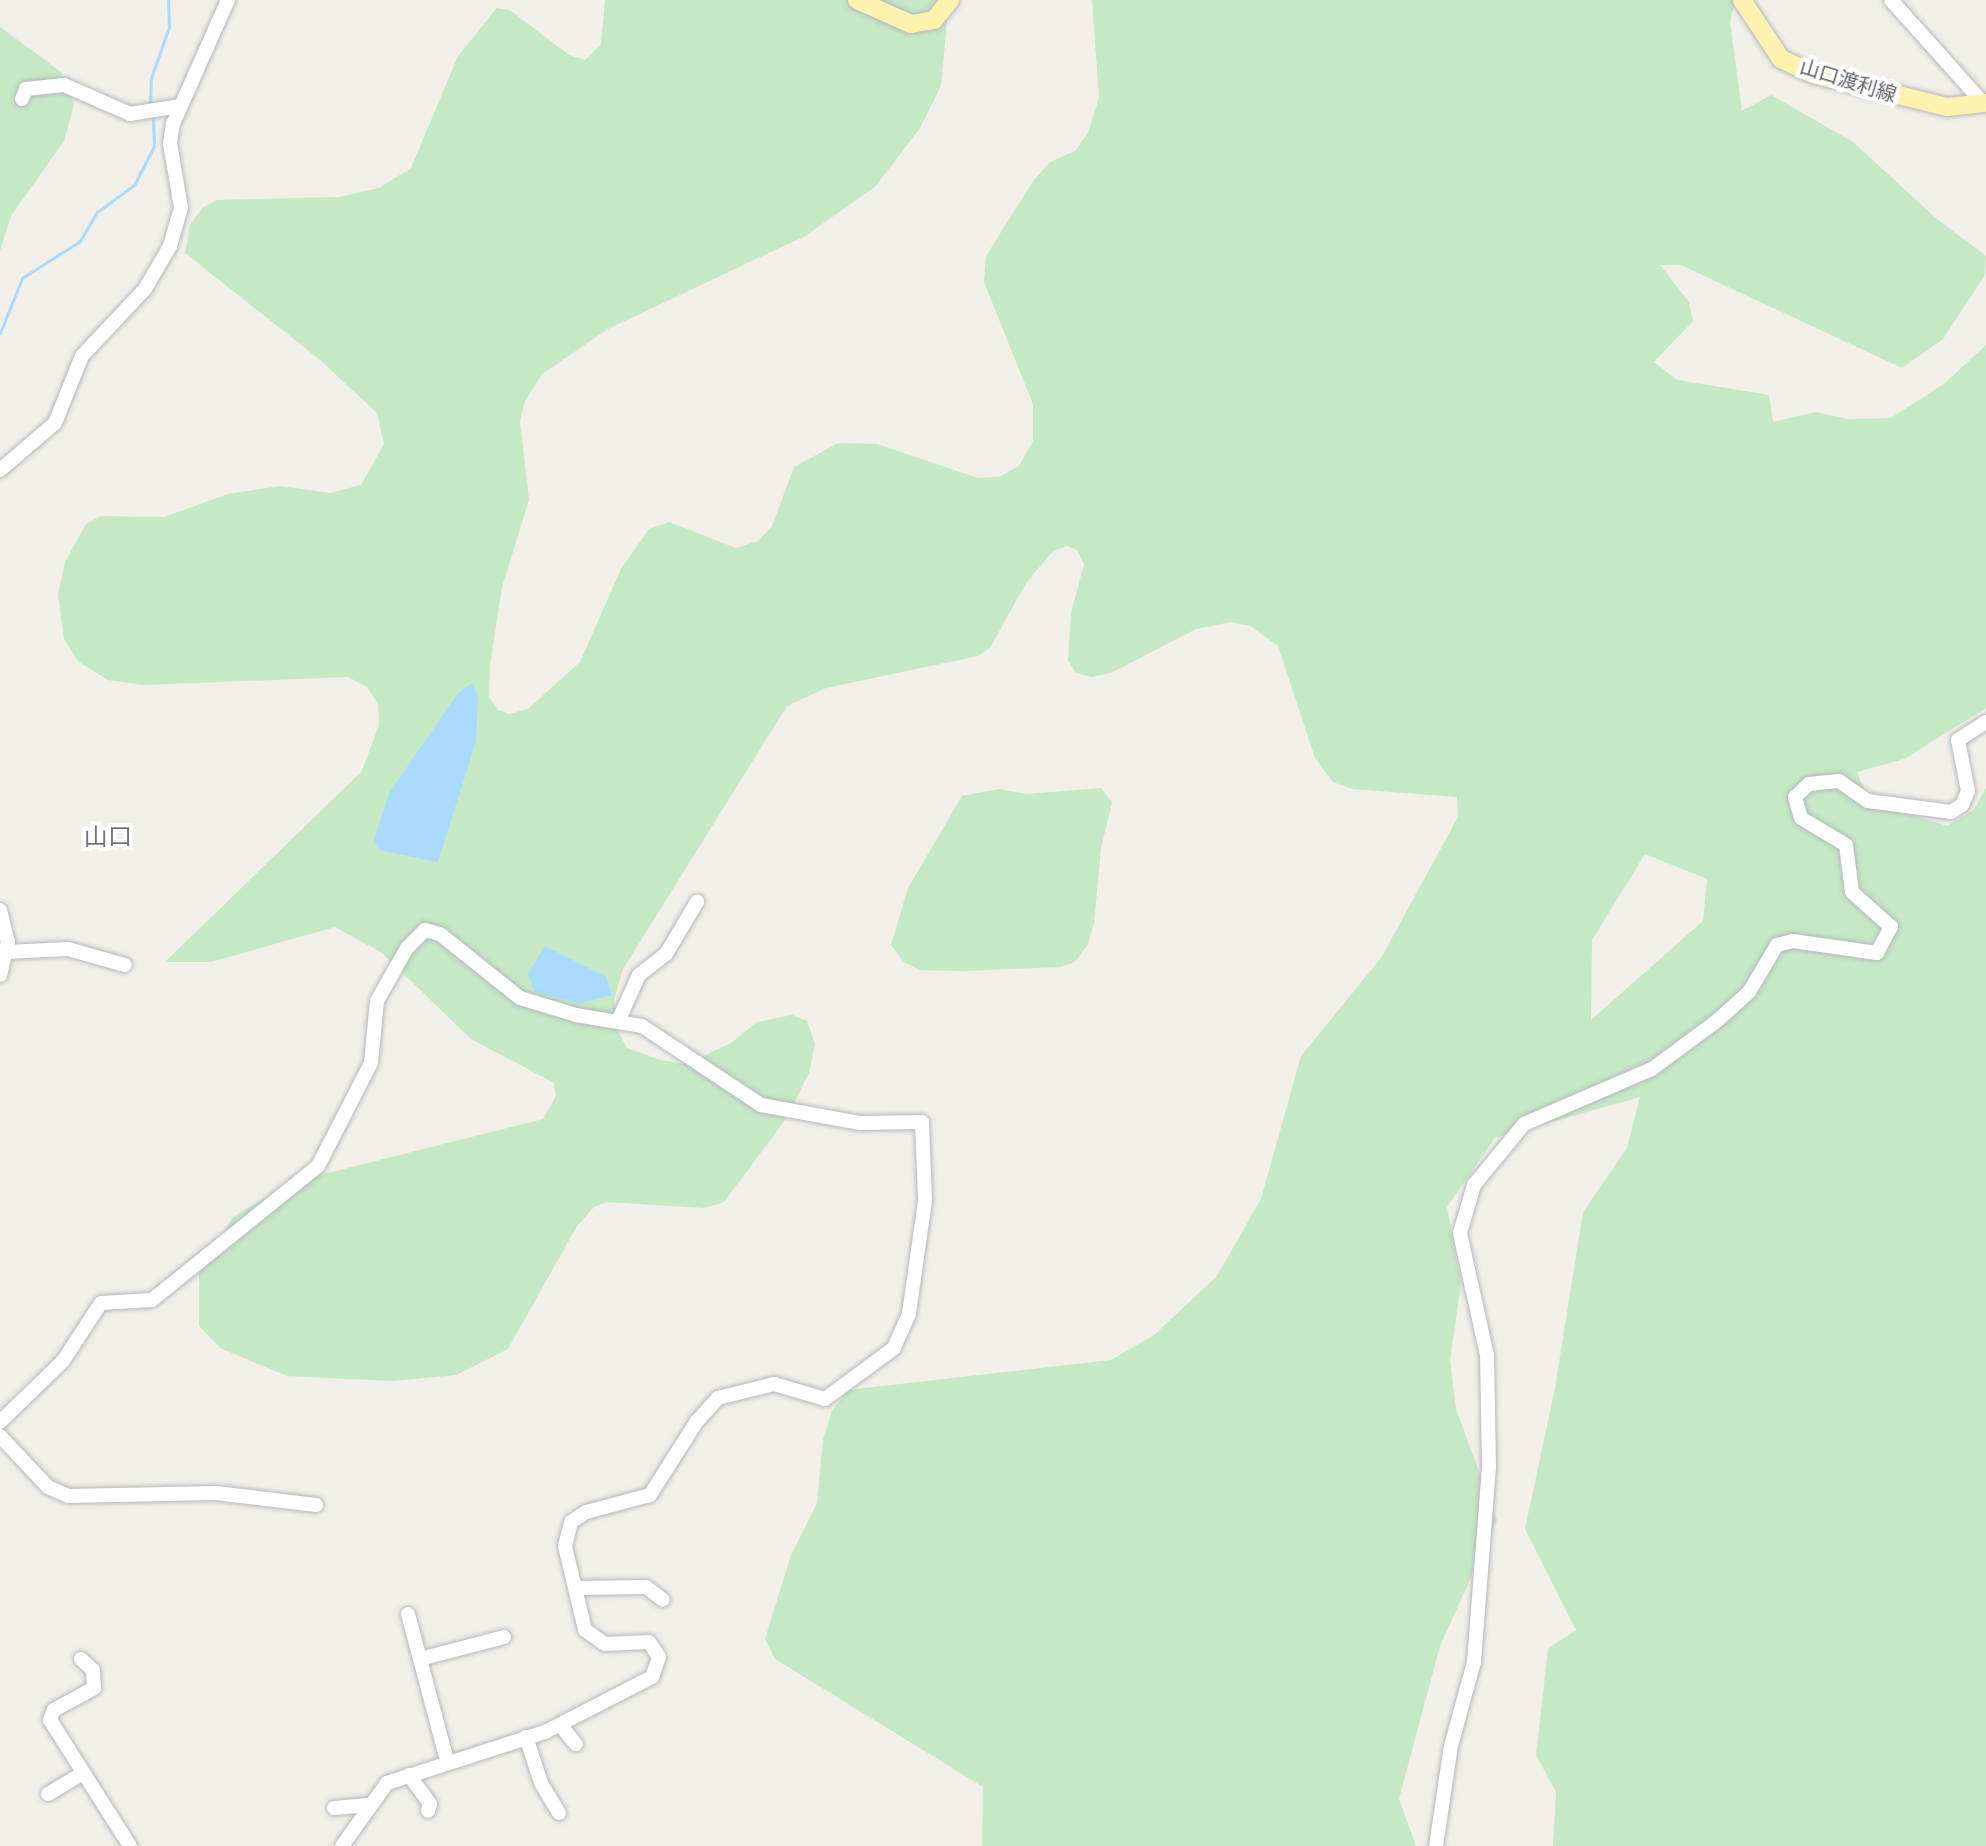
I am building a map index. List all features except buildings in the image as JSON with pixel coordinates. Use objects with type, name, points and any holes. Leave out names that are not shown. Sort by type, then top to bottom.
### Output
[{"type":"main road","points":[[857,0],[911,24],[934,20],[950,0]]},
{"type":"main road","name":"山口渡利線","points":[[1742,0],[1781,59],[1813,74],[1947,107],[1985,103]]},
{"type":"street","points":[[0,470],[55,423],[82,356],[145,289],[170,246],[181,208],[170,143],[180,106],[228,0]]},
{"type":"street","points":[[1891,0],[1985,103]]},
{"type":"street","points":[[22,99],[26,89],[64,85],[130,114],[180,106]]},
{"type":"street","points":[[1436,1846],[1451,1746],[1474,1662],[1489,1467],[1487,1355],[1461,1242],[1474,1185],[1524,1124],[1652,1069],[1718,1020],[1749,992],[1777,945],[1793,941],[1877,953],[1891,927],[1852,892],[1846,845],[1801,818],[1795,797],[1809,784],[1839,781],[1868,801],[1951,812],[1962,805],[1968,791],[1958,740],[1986,722]]},
{"type":"street","points":[[619,1019],[639,975],[666,954],[697,902]]},
{"type":"street","points":[[0,910],[7,952],[0,975]]},
{"type":"street","points":[[0,1422],[63,1361],[101,1303],[152,1300],[318,1166],[371,1063],[377,1001],[419,933],[440,934],[495,981],[531,1003],[576,1015],[619,1019],[642,1026],[761,1105],[860,1123],[922,1122],[925,1201],[909,1314],[894,1348],[825,1399],[774,1384],[718,1398],[697,1421],[650,1495],[586,1512],[571,1522],[565,1546],[588,1636],[605,1644],[643,1639],[657,1651],[659,1664],[652,1677],[560,1725],[447,1761],[381,1787],[342,1846]]},
{"type":"street","points":[[7,952],[68,949],[125,965]]},
{"type":"street","points":[[0,1436],[48,1487],[68,1496],[216,1493],[316,1505]]},
{"type":"street","points":[[576,1588],[646,1587],[663,1600]]},
{"type":"street","points":[[408,1614],[447,1761]]},
{"type":"street","points":[[420,1659],[504,1637]]},
{"type":"street","points":[[81,1659],[93,1670],[94,1688],[54,1710],[50,1720],[81,1774],[130,1846]]},
{"type":"street","points":[[560,1725],[576,1744]]},
{"type":"street","points":[[526,1737],[541,1783],[559,1813]]},
{"type":"street","points":[[48,1794],[81,1774]]},
{"type":"street","points":[[409,1775],[430,1804],[428,1811]]},
{"type":"street","points":[[334,1808],[368,1805]]},
{"type":"green space","points":[[605,0],[949,0],[941,86],[920,128],[875,187],[805,236],[608,329],[542,374],[525,401],[520,421],[529,500],[502,587],[490,665],[489,697],[498,710],[509,714],[528,709],[580,662],[621,569],[649,529],[669,522],[736,548],[758,541],[772,526],[794,467],[838,443],[877,444],[978,478],[999,477],[1019,466],[1033,441],[1033,404],[984,282],[986,256],[1033,181],[1050,162],[1075,151],[1088,133],[1099,98],[1092,0],[1735,0],[1730,22],[1742,111],[1771,95],[1853,142],[1938,220],[1986,256],[1985,275],[1943,339],[1902,368],[1681,265],[1660,265],[1689,302],[1693,321],[1654,362],[1677,380],[1769,395],[1773,422],[1816,412],[1848,419],[1891,418],[1945,383],[1986,345],[1986,708],[1904,759],[1857,772],[1869,801],[1947,826],[1974,810],[1986,788],[1986,1846],[1553,1846],[1556,1792],[1536,1755],[1548,1649],[1576,1630],[1525,1529],[1555,1388],[1583,1212],[1627,1148],[1640,1097],[1495,1138],[1447,1207],[1461,1283],[1450,1360],[1456,1409],[1497,1520],[1440,1646],[1399,1799],[1416,1846],[982,1846],[983,1787],[775,1659],[765,1639],[791,1555],[817,1503],[823,1440],[832,1411],[848,1390],[1111,1360],[1154,1335],[1217,1276],[1261,1199],[1301,1056],[1381,958],[1458,817],[1457,797],[1352,789],[1333,782],[1315,758],[1278,646],[1250,626],[1231,622],[1196,629],[1111,673],[1092,677],[1076,673],[1068,660],[1071,613],[1084,564],[1077,550],[1067,546],[1053,551],[1026,583],[990,648],[978,656],[826,688],[787,706],[623,969],[614,1000],[618,1031],[627,1048],[660,1060],[686,1064],[731,1043],[757,1022],[792,1015],[807,1021],[815,1044],[809,1073],[785,1120],[724,1202],[704,1208],[607,1202],[594,1207],[577,1226],[508,1349],[456,1375],[393,1381],[287,1376],[220,1348],[199,1326],[199,1273],[233,1217],[292,1182],[543,1119],[556,1096],[554,1083],[471,1039],[382,953],[335,927],[211,962],[165,962],[362,771],[379,725],[378,704],[367,687],[348,677],[144,685],[108,680],[79,662],[64,639],[58,595],[65,562],[86,524],[101,516],[164,517],[228,494],[280,486],[330,493],[361,485],[384,444],[377,413],[319,359],[185,253],[190,225],[202,208],[216,200],[339,197],[379,188],[411,168],[458,56],[497,8],[510,10],[569,55],[585,60],[601,44]],"holes":[[[1645,854],[1707,879],[1703,921],[1591,1020],[1592,940]]]},
{"type":"green space","points":[[0,27],[61,72],[74,105],[64,141],[11,216],[0,251]]},
{"type":"green space","points":[[1101,788],[1112,802],[1101,848],[1094,923],[1088,944],[1075,962],[1060,967],[963,971],[919,970],[904,962],[891,945],[908,888],[962,796],[999,789],[1027,794]]},
{"type":"water","points":[[472,683],[478,696],[476,741],[438,862],[379,850],[374,839],[390,792],[458,693]]},
{"type":"water","points":[[545,946],[606,977],[612,995],[580,1003],[535,992],[528,974]]},
{"type":"waterway","points":[[150,104],[151,78],[169,27],[168,0]]},
{"type":"waterway","points":[[0,333],[22,278],[80,241],[97,212],[134,185],[154,146],[153,115]]},
{"type":"district","name":"山口","points":[[108,838]]}]
